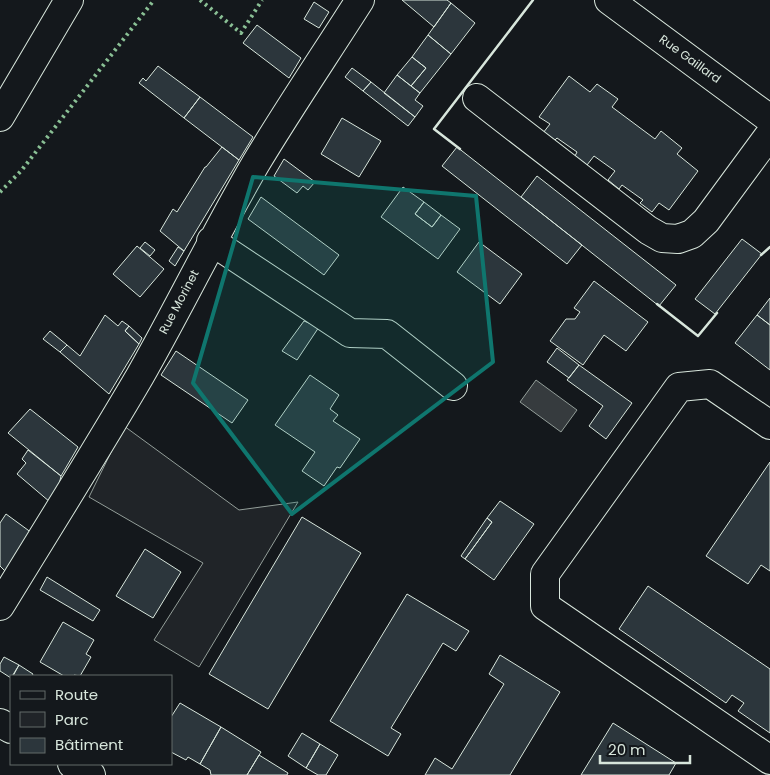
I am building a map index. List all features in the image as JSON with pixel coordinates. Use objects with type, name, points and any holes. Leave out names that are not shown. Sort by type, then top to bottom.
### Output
[{"type":"street","points":[[0,117],[68,0]]},
{"type":"street","name":"Rue Morinet","points":[[0,606],[140,376],[211,241],[294,100],[360,0]]},
{"type":"street","name":"Rue Gaillard","points":[[609,0],[770,119]]},
{"type":"street","points":[[477,98],[648,230],[662,238],[678,239],[692,234],[706,221],[770,134]]},
{"type":"street","points":[[211,241],[350,333],[387,334],[453,386]]},
{"type":"street","points":[[770,425],[710,384],[679,387],[545,574],[544,606],[770,760]]},
{"type":"street","points":[[74,765],[91,775]]},
{"type":"highlighted area","points":[[253,177],[476,196],[493,362],[292,514],[193,383]]},
{"type":"green space","points":[[124,426],[239,510],[298,502],[199,667],[154,640],[203,563],[89,497]]},
{"type":"shaded area","points":[[536,380],[577,410],[561,432],[520,402]]},
{"type":"building","points":[[402,0],[447,0],[451,3],[434,27]]},
{"type":"building","points":[[314,2],[329,12],[319,28],[304,19]]},
{"type":"building","points":[[451,3],[475,23],[451,54],[428,35]]},
{"type":"building","points":[[257,25],[301,58],[289,78],[243,43]]},
{"type":"building","points":[[428,35],[451,54],[420,93],[411,86],[426,68],[412,57]]},
{"type":"building","points":[[412,57],[426,68],[411,86],[397,75]]},
{"type":"building","points":[[158,66],[200,97],[184,118],[139,83],[143,78],[146,81]]},
{"type":"building","points":[[352,68],[371,82],[363,91],[345,77]]},
{"type":"building","points":[[397,75],[420,93],[415,100],[423,106],[415,117],[384,93]]},
{"type":"building","points":[[569,76],[590,92],[597,84],[618,99],[612,107],[655,139],[661,131],[682,148],[677,154],[698,171],[669,210],[659,203],[652,212],[640,203],[643,200],[622,185],[619,189],[608,180],[615,171],[594,156],[587,165],[575,156],[577,152],[557,138],[554,141],[543,133],[550,124],[539,117]]},
{"type":"building","points":[[371,82],[415,117],[408,126],[363,91]]},
{"type":"building","points":[[200,97],[253,137],[239,160],[184,118]]},
{"type":"building","points":[[342,118],[381,141],[359,177],[321,154]]},
{"type":"building","points":[[222,147],[239,160],[184,251],[160,231],[173,209],[177,212],[205,167]]},
{"type":"building","points":[[457,147],[582,245],[567,264],[442,166]]},
{"type":"building","points":[[284,159],[315,182],[308,190],[303,186],[297,193],[274,176]]},
{"type":"building","points":[[537,176],[676,285],[659,306],[521,197]]},
{"type":"building","points":[[403,187],[424,202],[415,214],[432,227],[441,215],[460,229],[438,259],[381,217]]},
{"type":"building","points":[[261,197],[339,255],[324,275],[248,219]]},
{"type":"building","points":[[424,202],[441,215],[432,227],[415,214]]},
{"type":"building","points":[[742,239],[762,254],[715,314],[695,299]]},
{"type":"building","points":[[145,242],[155,250],[150,256],[140,248]]},
{"type":"building","points":[[479,242],[522,274],[500,304],[457,272]]},
{"type":"building","points":[[137,246],[164,269],[140,297],[113,274]]},
{"type":"building","points":[[178,247],[184,251],[175,266],[169,261]]},
{"type":"building","points":[[594,281],[648,322],[626,351],[604,335],[583,365],[550,341],[566,319],[575,319],[580,312],[574,308]]},
{"type":"building","points":[[770,298],[770,325],[757,315]]},
{"type":"building","points":[[105,315],[118,326],[122,321],[129,326],[125,331],[139,344],[109,394],[60,352],[67,345],[80,356]]},
{"type":"building","points":[[757,315],[770,325],[770,370],[735,343]]},
{"type":"building","points":[[304,321],[319,327],[297,360],[282,351]]},
{"type":"building","points":[[129,326],[142,338],[139,344],[125,331]]},
{"type":"building","points":[[50,331],[67,345],[60,352],[43,339]]},
{"type":"building","points":[[557,348],[579,365],[569,378],[547,362]]},
{"type":"building","points":[[176,351],[248,400],[232,423],[161,375]]},
{"type":"building","points":[[579,365],[632,403],[606,439],[589,426],[603,406],[567,380]]},
{"type":"building","points":[[310,375],[339,395],[330,409],[338,415],[333,421],[360,439],[340,468],[337,467],[324,486],[302,471],[315,452],[275,425]]},
{"type":"building","points":[[30,409],[78,447],[61,476],[8,433]]},
{"type":"building","points":[[28,450],[61,476],[59,485],[50,502],[17,474],[26,463],[22,459]]},
{"type":"building","points":[[770,462],[770,571],[761,565],[748,584],[706,556]]},
{"type":"building","points":[[500,501],[534,524],[494,580],[465,559],[492,522],[487,518]]},
{"type":"building","points":[[6,514],[32,533],[8,574],[0,566],[0,523]]},
{"type":"building","points":[[302,517],[361,553],[268,709],[209,674]]},
{"type":"building","points":[[487,518],[492,522],[465,559],[461,556]]},
{"type":"building","points":[[145,549],[181,572],[153,618],[116,596]]},
{"type":"building","points":[[47,577],[100,610],[93,621],[40,590]]},
{"type":"building","points":[[648,586],[770,669],[770,733],[738,711],[744,703],[732,695],[726,703],[619,629]]},
{"type":"building","points":[[407,594],[469,631],[456,651],[443,643],[391,728],[401,734],[388,756],[330,721]]},
{"type":"building","points":[[63,622],[94,640],[86,654],[91,657],[81,675],[62,675],[40,662]]},
{"type":"building","points":[[500,655],[560,692],[510,775],[425,775],[435,758],[452,769],[504,684],[489,674]]},
{"type":"building","points":[[4,657],[19,665],[10,677],[0,671],[0,664]]},
{"type":"building","points":[[19,665],[33,674],[32,675],[14,675]]},
{"type":"building","points":[[180,703],[221,727],[200,764],[188,757],[186,760],[172,753],[172,715]]},
{"type":"building","points":[[613,723],[676,763],[669,775],[581,775]]},
{"type":"building","points":[[221,727],[261,752],[247,775],[211,775],[210,770],[200,764]]},
{"type":"building","points":[[302,733],[320,744],[306,768],[288,756]]},
{"type":"building","points":[[320,744],[338,755],[326,775],[318,775],[306,768]]},
{"type":"building","points":[[259,755],[288,773],[287,775],[247,775]]},
{"type":"hedge","points":[[0,192],[21,171],[154,0]]},
{"type":"hedge","points":[[200,0],[241,33],[262,0]]},
{"type":"wall","points":[[460,149],[434,129],[533,0]]},
{"type":"wall","points":[[761,255],[770,247]]},
{"type":"wall","points":[[657,304],[698,336],[717,313]]}]
